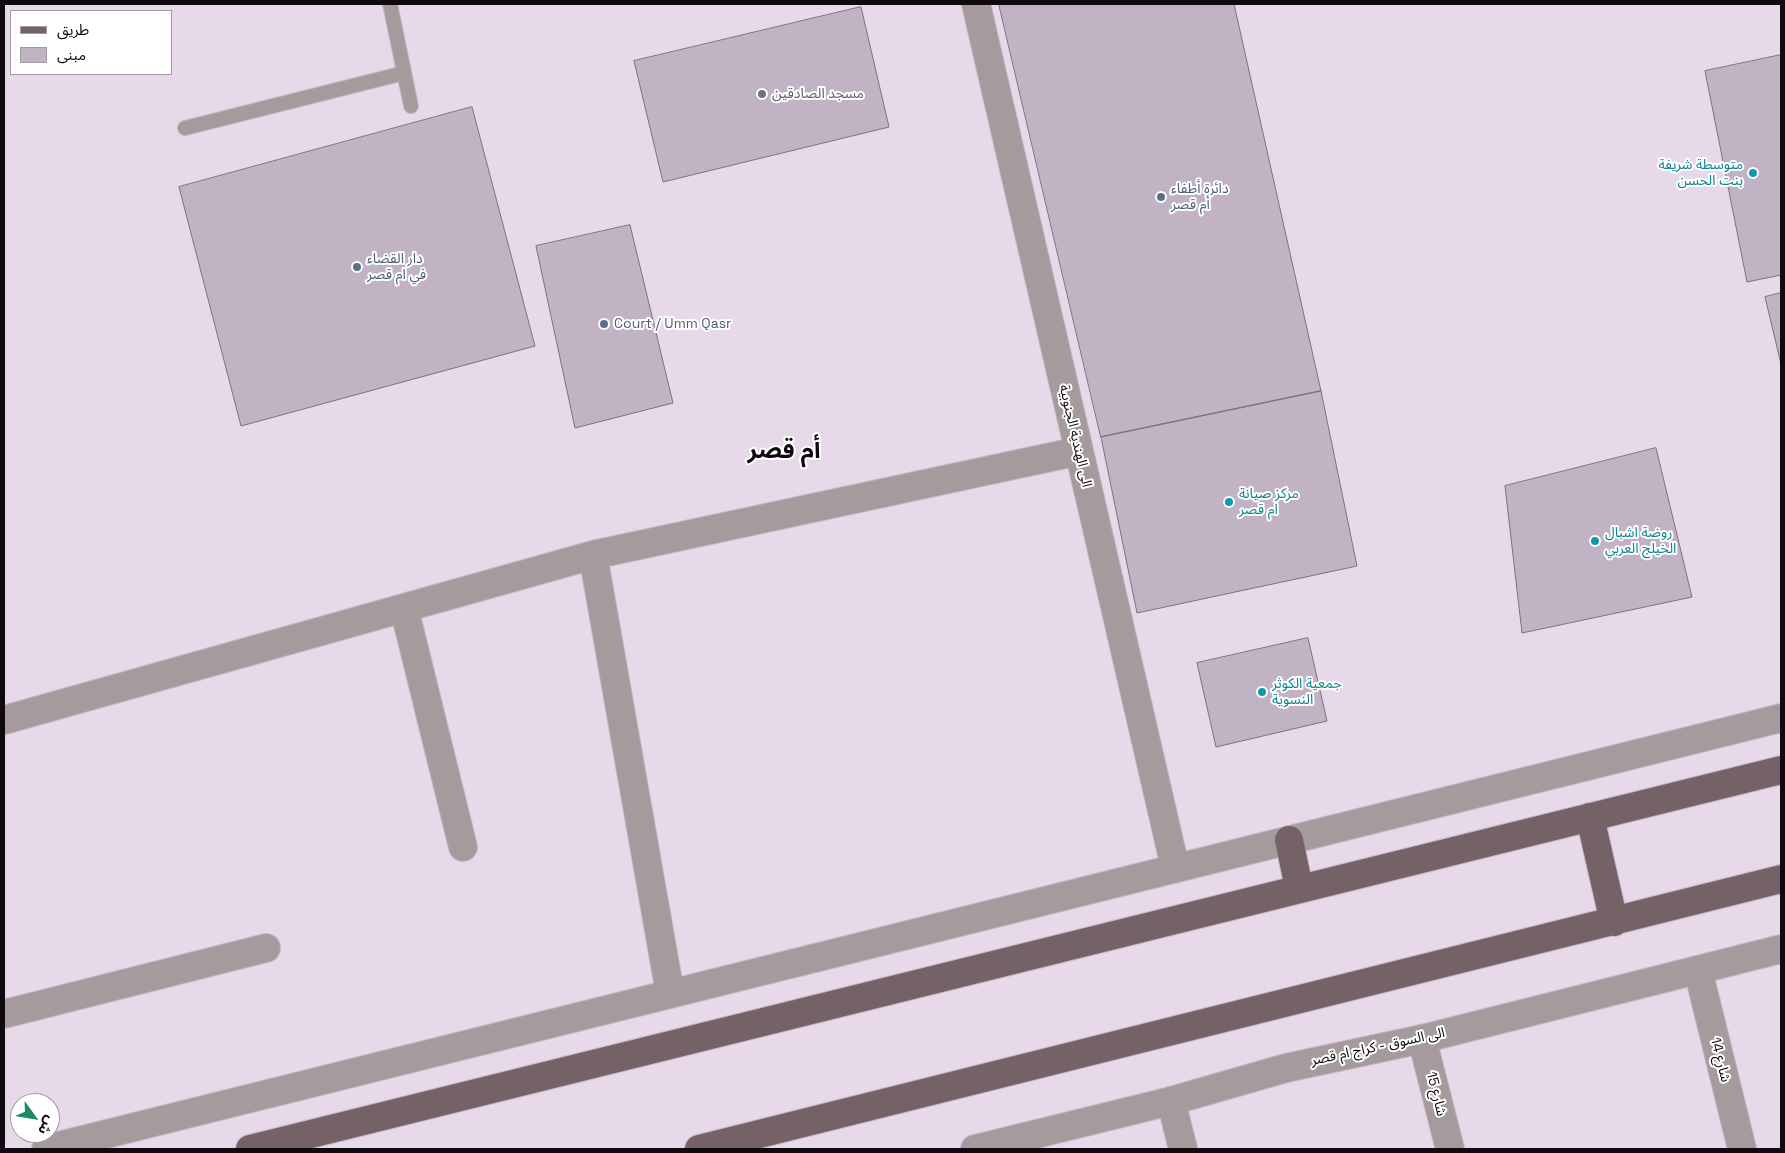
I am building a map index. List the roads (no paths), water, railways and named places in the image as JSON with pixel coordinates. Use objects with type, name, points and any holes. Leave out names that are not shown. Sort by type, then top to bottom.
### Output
[{"type":"main road","points":[[250,1149],[1781,770]]},
{"type":"main road","points":[[1590,817],[1614,922]]},
{"type":"main road","points":[[1289,840],[1299,888]]},
{"type":"main road","points":[[700,1149],[1781,879]]},
{"type":"street","name":"الى الهندية الجنوبية","points":[[976,4],[1175,868]]},
{"type":"street","points":[[4,720],[593,555],[1079,451]]},
{"type":"street","points":[[593,555],[670,993]]},
{"type":"street","points":[[404,608],[463,847]]},
{"type":"street","points":[[46,1149],[1781,718]]},
{"type":"street","points":[[4,1014],[266,948]]},
{"type":"street","name":"الى السوق - كراج ام قصر","points":[[975,1149],[1171,1101],[1286,1068],[1422,1039],[1781,949]]},
{"type":"street","name":"شارع 14","points":[[1698,970],[1742,1149]]},
{"type":"street","name":"شارع 15","points":[[1422,1039],[1450,1149]]},
{"type":"street","points":[[1171,1101],[1183,1149]]},
{"type":"lane","points":[[390,4],[411,106]]},
{"type":"lane","points":[[185,128],[404,73]]},
{"type":"place","name":"مسجد الصادقين","points":[[762,94]]},
{"type":"place","name":"متوسطة شريفة بنت الحسن","points":[[1753,173]]},
{"type":"place","name":"دائرة أطفاء أم قصر","points":[[1161,197]]},
{"type":"place","name":"دار القضاء في ام قصر","points":[[357,267]]},
{"type":"place","name":"Court / Umm Qasr","points":[[604,324]]},
{"type":"place","name":"مركز صيانة ام قصر","points":[[1229,502]]},
{"type":"place","name":"روضة اشبال الخيلج العربي","points":[[1595,541]]},
{"type":"place","name":"جمعية الكوثر النسوية","points":[[1262,692]]},
{"type":"district","name":"أم قصر","points":[[784,451]]}]
